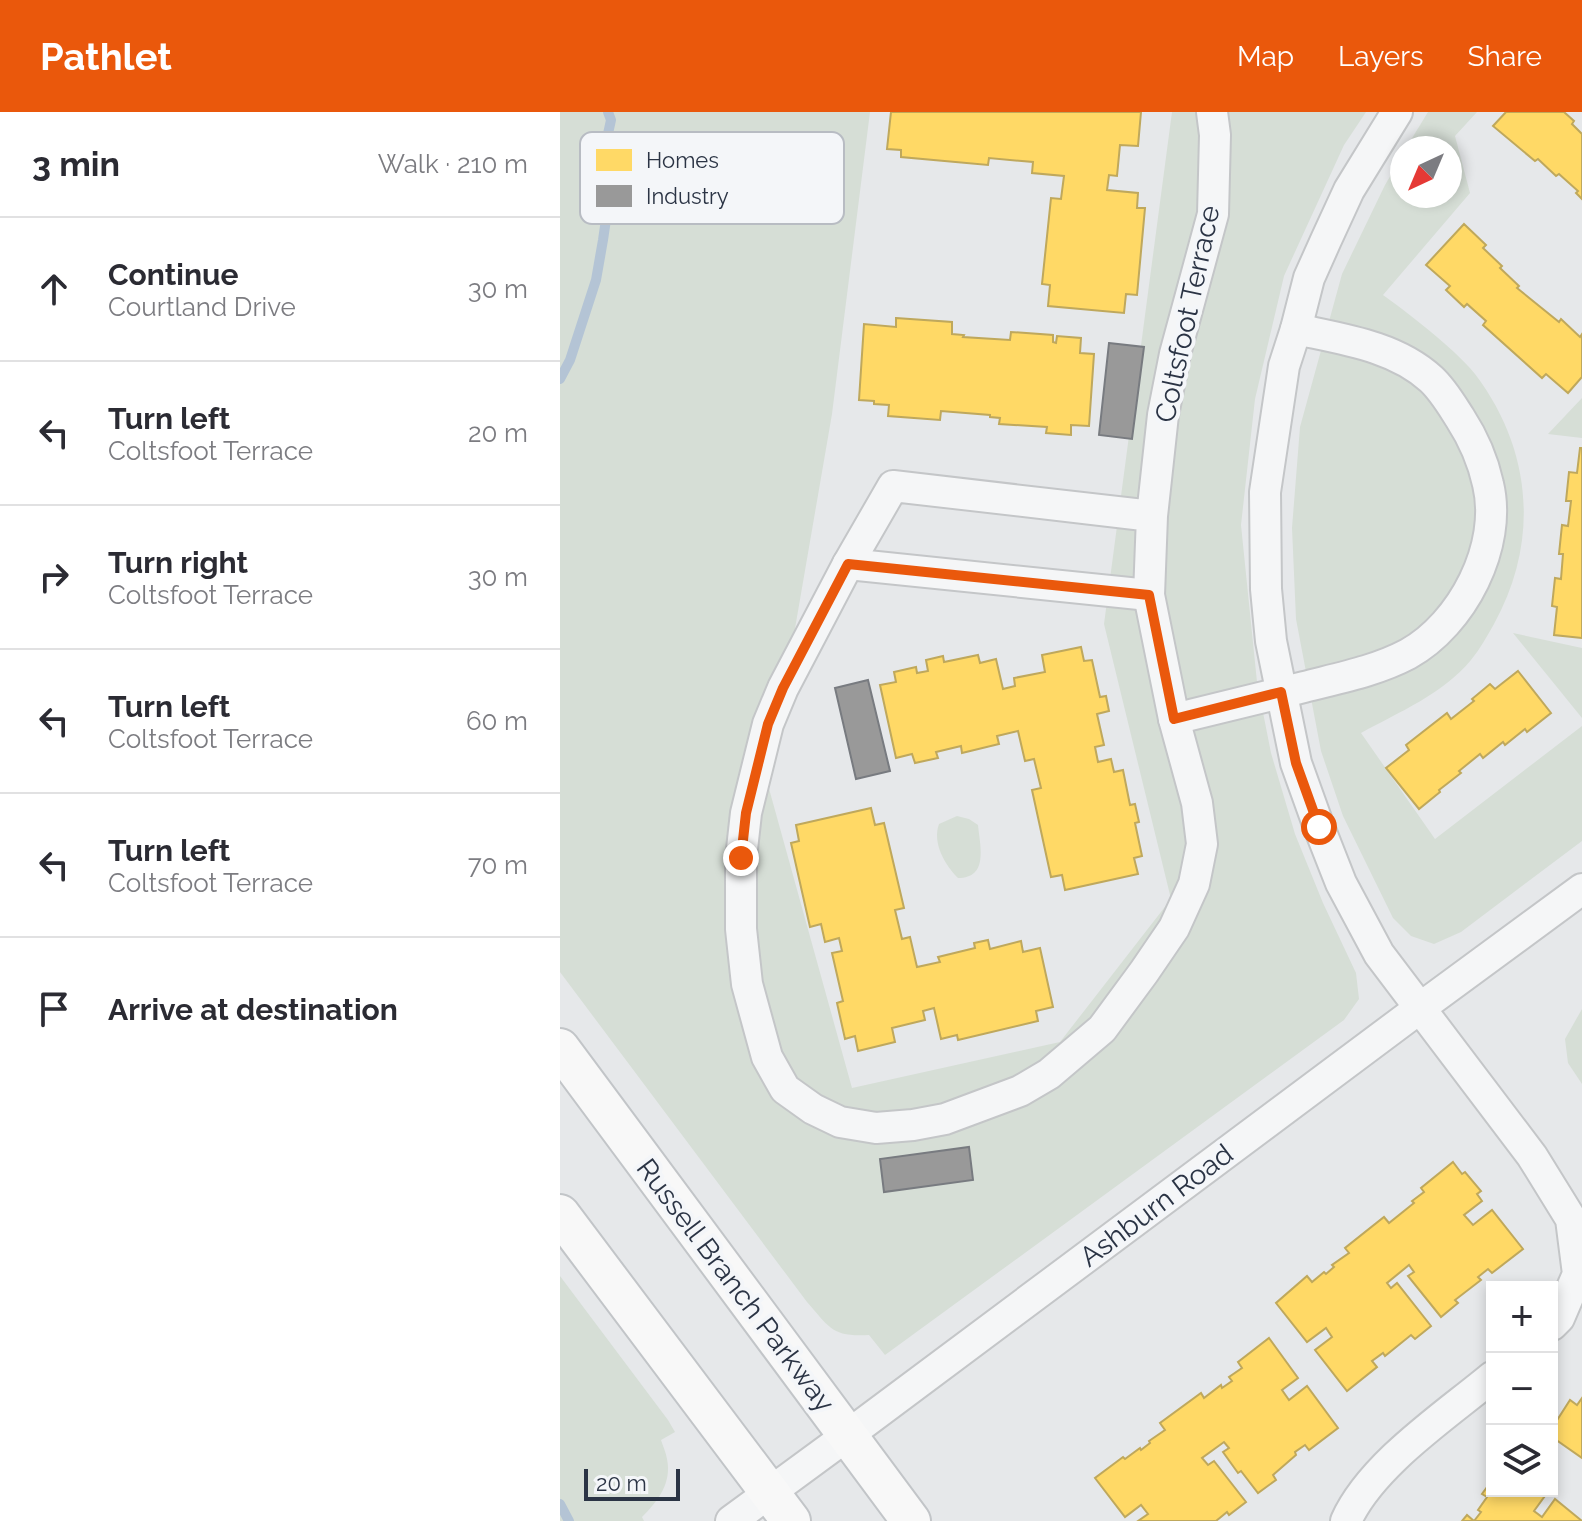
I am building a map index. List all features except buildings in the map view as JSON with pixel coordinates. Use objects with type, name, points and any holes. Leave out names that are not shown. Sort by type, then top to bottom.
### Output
[{"type":"main road","name":"Russell Branch Parkway","points":[[560,1048],[911,1521]]},
{"type":"main road","points":[[560,1214],[780,1507]]},
{"type":"street","name":"Coltsfoot Terrace","points":[[1152,516],[893,486],[848,564],[783,688],[768,724],[746,813],[741,873],[741,929],[747,984],[767,1057],[785,1089],[813,1109],[840,1122],[876,1128],[901,1126],[960,1114],[1020,1091],[1049,1074],[1102,1029],[1174,928],[1194,884],[1202,844],[1197,803],[1174,719],[1149,595],[1152,516],[1163,415],[1175,354],[1213,214],[1215,135],[1212,112]]},
{"type":"street","points":[[1397,112],[1349,190],[1331,227],[1309,278],[1284,366],[1265,492],[1266,589],[1271,641],[1296,763],[1341,883],[1379,954],[1532,1156],[1571,1219],[1578,1274],[1558,1319]]},
{"type":"street","points":[[1174,719],[1375,668],[1409,653],[1443,628],[1466,598],[1484,560],[1490,520],[1489,485],[1472,437],[1446,395],[1430,378],[1406,361],[1369,346],[1296,329]]},
{"type":"street","points":[[848,564],[1149,595]]},
{"type":"street","name":"Ashburn Road","points":[[731,1521],[780,1507],[848,1435],[1582,889]]},
{"type":"street","points":[[1346,1521],[1353,1504],[1392,1459],[1486,1382]]},
{"type":"shaded area","points":[[560,112],[870,112],[832,414],[768,785],[852,1088],[1060,1042],[1171,899],[1104,624],[1172,112],[1366,112],[1344,145],[1284,276],[1255,399],[1241,525],[1257,682],[1271,753],[1295,834],[1356,973],[1359,999],[1344,1020],[885,1355],[869,1335],[847,1334],[833,1329],[807,1302],[560,972]]},
{"type":"shaded area","points":[[1428,112],[1477,112],[1455,136],[1413,136]]},
{"type":"shaded area","points":[[1462,163],[1470,193],[1462,202]]},
{"type":"shaded area","points":[[1390,176],[1390,208],[1457,208],[1383,295],[1454,352],[1475,374],[1494,403],[1518,464],[1523,496],[1523,528],[1509,593],[1471,660],[1434,693],[1361,733],[1435,839],[1582,726],[1582,841],[1461,932],[1434,944],[1411,936],[1393,918],[1343,816],[1321,751],[1296,619],[1292,528],[1300,427],[1342,274]]},
{"type":"shaded area","points":[[1582,398],[1582,438],[1548,434]]},
{"type":"shaded area","points":[[1513,633],[1582,648],[1582,718]]},
{"type":"shaded area","points":[[957,816],[978,825],[981,851],[974,873],[958,878],[944,860],[937,839],[939,824]]},
{"type":"shaded area","points":[[1582,1009],[1582,1084],[1568,1063],[1565,1039]]},
{"type":"shaded area","points":[[560,1276],[675,1432],[661,1440],[667,1459],[666,1484],[642,1517],[644,1521],[560,1521]]},
{"type":"waterway","points":[[608,112],[611,120],[608,132]]},
{"type":"waterway","points":[[560,379],[570,360],[596,280],[605,224]]},
{"type":"waterway","points":[[560,1504],[569,1521]]},
{"type":"route","points":[[741,858],[746,813],[768,724],[783,688],[848,564],[1149,595],[1174,719],[1281,692],[1296,763],[1319,827]]}]
